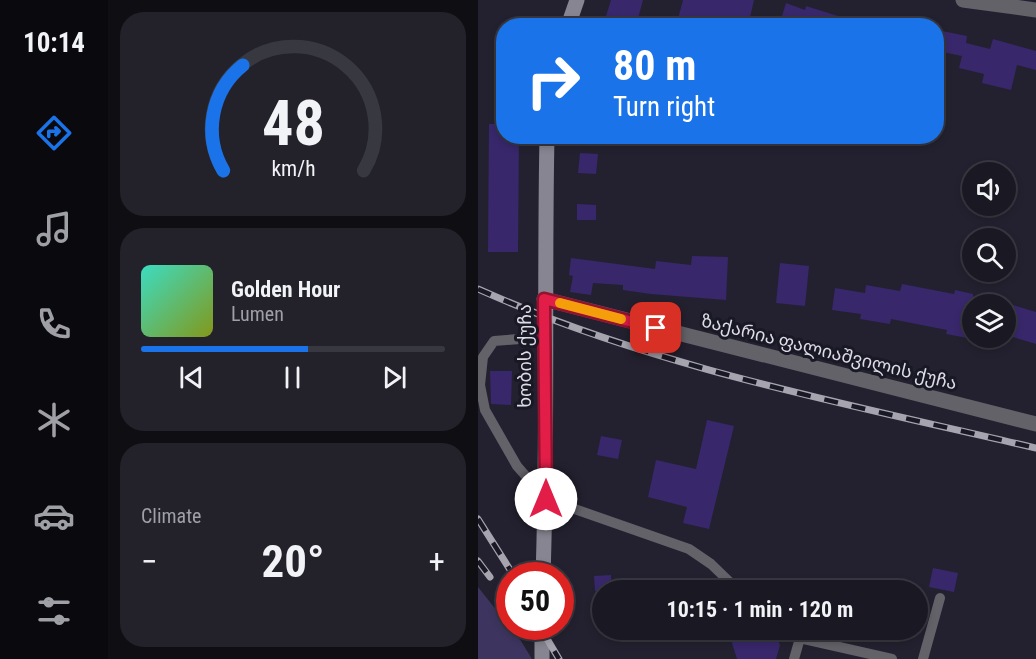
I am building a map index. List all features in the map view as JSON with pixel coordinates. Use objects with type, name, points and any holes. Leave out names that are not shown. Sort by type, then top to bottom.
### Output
[{"type":"main road","points":[[571,18],[577,0]]},
{"type":"main road","name":"ხობის ქუჩა","points":[[543,562],[546,499],[544,299],[547,144]]},
{"type":"main road","points":[[542,640],[542,659]]},
{"type":"street","points":[[963,0],[1036,10]]},
{"type":"street","name":"ზაქარია ფალიაშვილის ქუჩა","points":[[544,299],[1036,424]]},
{"type":"lane","points":[[544,338],[494,341],[483,357],[480,386],[485,410],[517,466],[546,499],[689,549],[711,564],[728,580]]},
{"type":"lane","points":[[924,659],[940,598]]},
{"type":"lane","points":[[794,659],[800,640]]},
{"type":"lane","points":[[805,640],[892,659]]},
{"type":"shaded area","points":[[478,587],[496,610],[496,640],[520,640],[532,659],[478,659]]},
{"type":"building","points":[[611,0],[643,0],[638,18],[605,18]]},
{"type":"building","points":[[683,0],[754,0],[750,18],[678,18]]},
{"type":"building","points":[[786,3],[805,10],[806,6],[844,18],[781,18]]},
{"type":"building","points":[[944,31],[967,36],[966,43],[990,49],[993,39],[1036,51],[1036,70],[1017,65],[1011,90],[982,83],[984,74],[959,68],[962,56],[944,52]]},
{"type":"building","points":[[489,124],[496,124],[496,144],[519,144],[518,252],[488,252]]},
{"type":"building","points":[[580,153],[598,154],[596,174],[578,173]]},
{"type":"building","points":[[577,204],[596,205],[596,220],[577,220]]},
{"type":"building","points":[[692,256],[728,257],[726,300],[651,294],[623,290],[623,285],[593,283],[591,295],[570,292],[573,276],[569,275],[571,258],[655,269],[656,261],[691,265]]},
{"type":"building","points":[[780,263],[809,266],[805,306],[776,303]]},
{"type":"building","points":[[902,284],[954,294],[955,290],[973,294],[962,294],[962,337],[946,334],[947,330],[891,319],[890,324],[860,319],[861,314],[832,310],[835,288],[865,293],[866,285],[900,291]]},
{"type":"building","points":[[1016,306],[1036,312],[1036,344],[1016,338]]},
{"type":"building","points":[[490,371],[512,371],[511,405],[491,404]]},
{"type":"building","points":[[707,420],[734,426],[709,529],[683,523],[687,507],[648,497],[656,460],[696,469]]},
{"type":"building","points":[[601,436],[622,440],[618,459],[597,455]]},
{"type":"building","points":[[933,568],[958,573],[954,592],[929,587]]},
{"type":"building","points":[[611,575],[611,580],[594,580],[594,576]]},
{"type":"building","points":[[733,640],[778,640],[780,645],[776,659],[737,659],[732,643]]},
{"type":"railway","points":[[478,289],[545,317],[613,341],[753,382],[1036,448]]},
{"type":"railway","points":[[478,519],[505,562]]},
{"type":"railway","points":[[478,561],[490,577]]},
{"type":"railway","points":[[548,640],[559,659]]},
{"type":"slow traffic","points":[[560,303],[621,319]]},
{"type":"route","points":[[546,499],[544,299],[656,328]]}]
